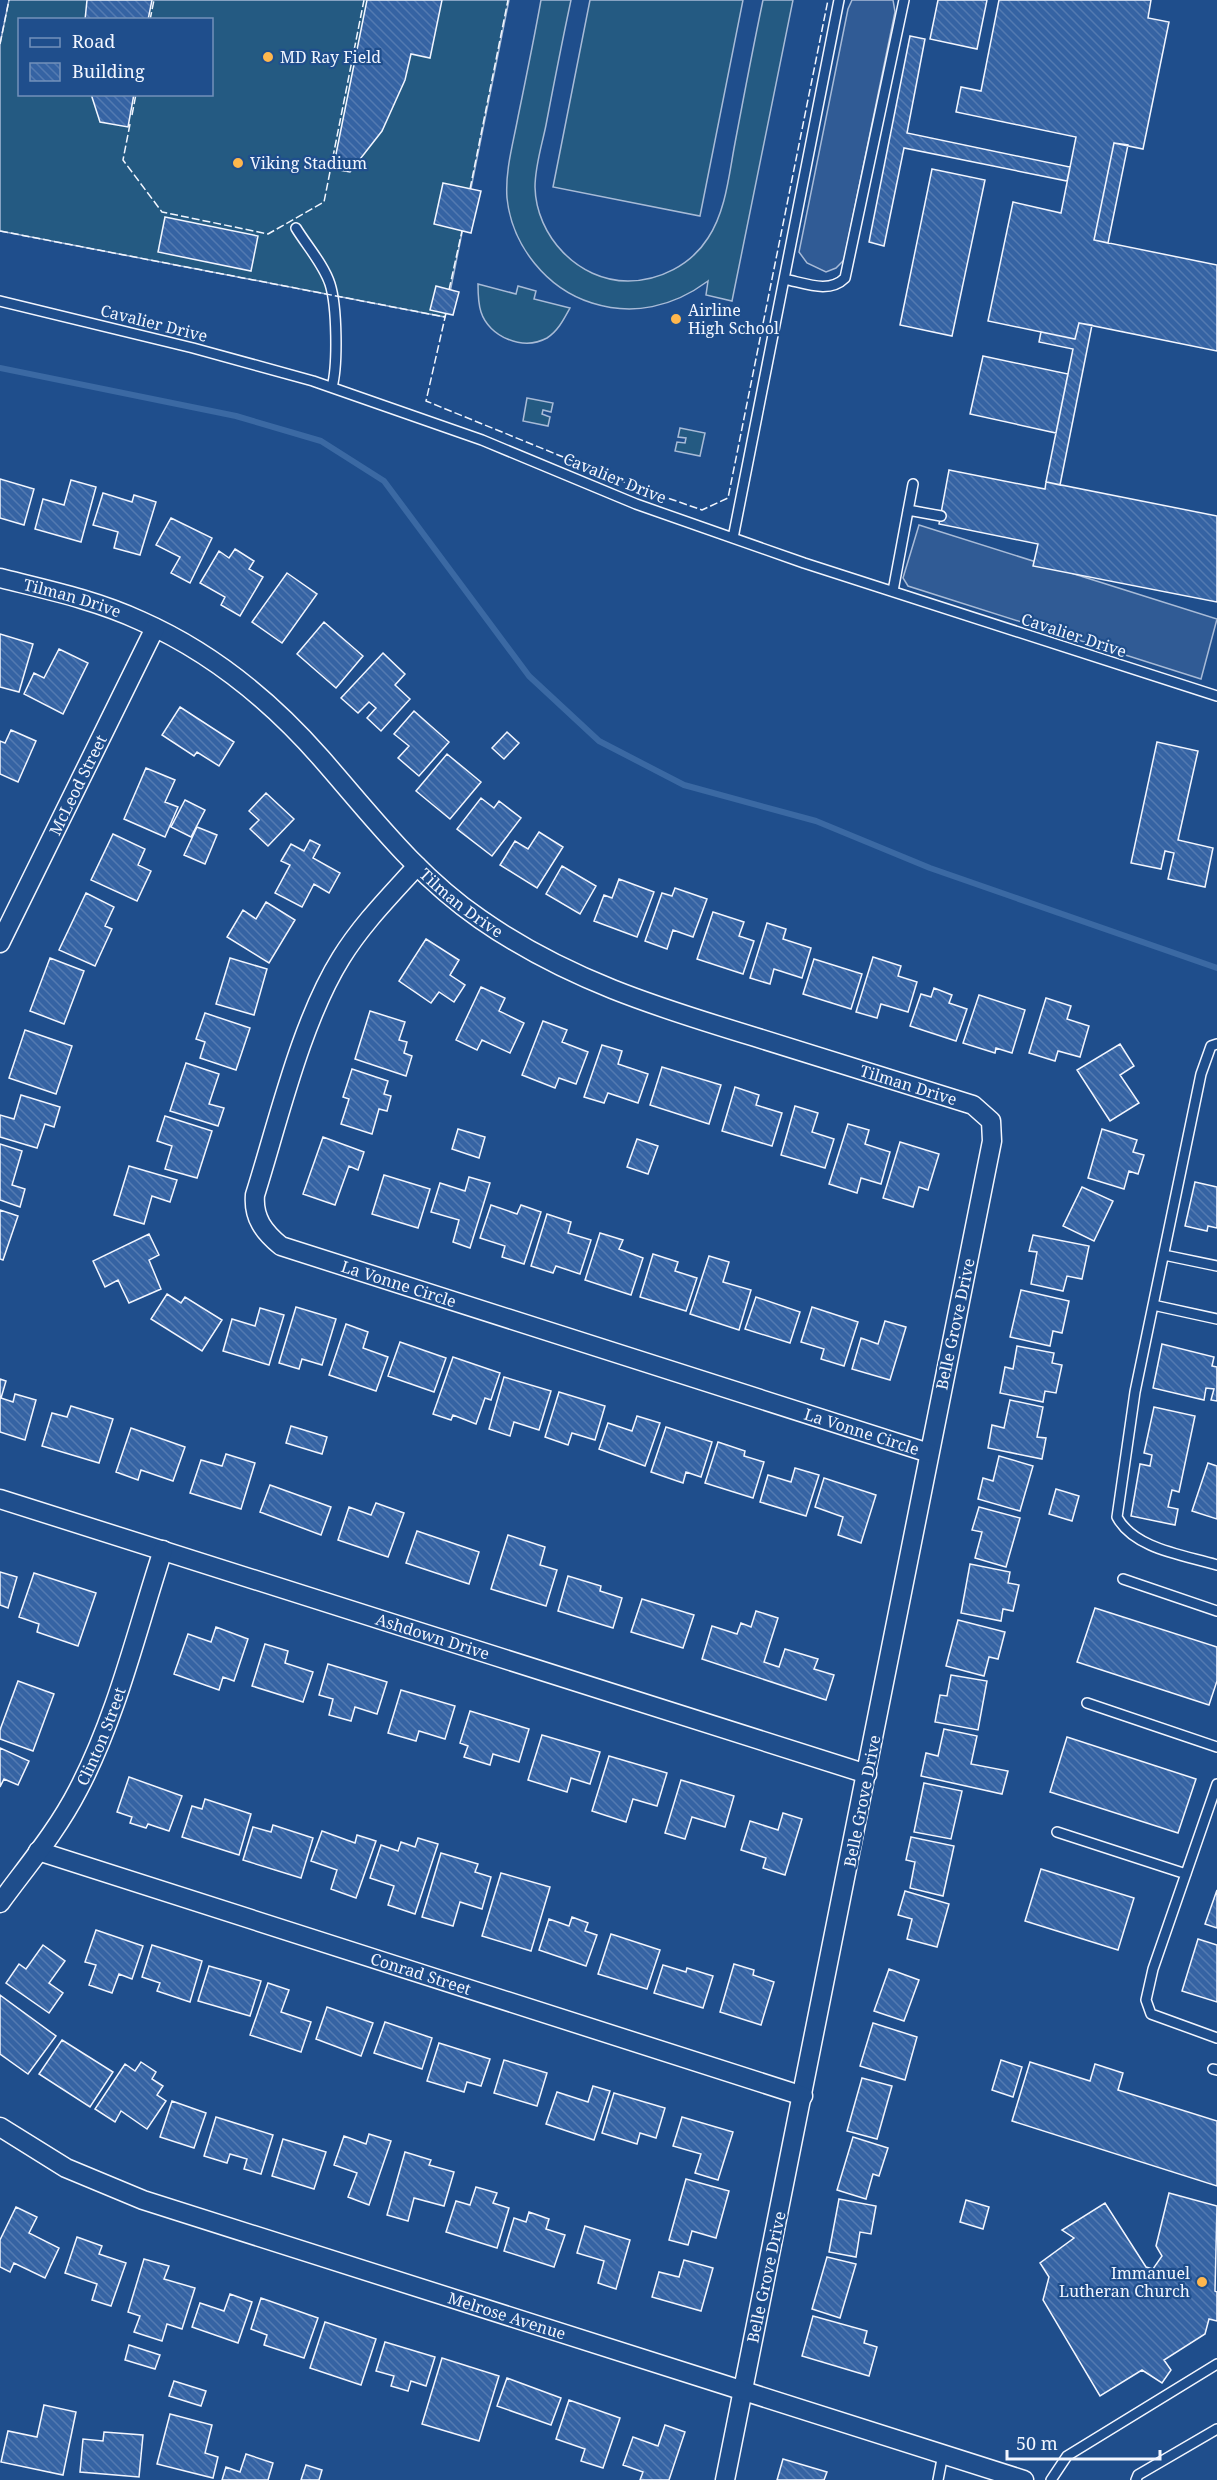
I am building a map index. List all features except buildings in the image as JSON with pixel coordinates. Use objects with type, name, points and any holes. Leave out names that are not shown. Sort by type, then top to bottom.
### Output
[{"type":"street","name":"Tilman Drive","points":[[0,578],[98,604],[155,628],[223,668],[257,693],[321,758],[368,815],[417,866],[477,917],[540,957],[578,976],[662,1008],[973,1105],[991,1121]]},
{"type":"street","name":"McLeod Street","points":[[0,943],[155,628]]},
{"type":"street","name":"La Vonne Circle","points":[[417,866],[354,937],[327,985],[304,1040],[255,1195],[254,1207],[263,1229],[282,1246],[928,1453]]},
{"type":"street","name":"Belle Grove Drive","points":[[725,2480],[992,1141],[991,1121]]},
{"type":"street","name":"Ashdown Drive","points":[[0,1499],[867,1774]]},
{"type":"street","name":"Clinton Street","points":[[0,1903],[63,1816],[88,1770],[110,1712],[163,1550]]},
{"type":"street","name":"Conrad Street","points":[[38,1851],[803,2096]]},
{"type":"street","name":"Melrose Avenue","points":[[0,2127],[66,2168],[143,2200],[944,2454],[987,2474],[1024,2480]]},
{"type":"lane","points":[[733,538],[839,0]]},
{"type":"lane","points":[[784,279],[826,287],[838,285],[845,278],[904,0]]},
{"type":"lane","points":[[296,228],[330,283],[333,295],[336,371],[332,387]]},
{"type":"lane","name":"Cavalier Drive","points":[[0,301],[193,348],[332,387],[471,436],[636,504],[733,538],[1217,696]]},
{"type":"lane","points":[[892,591],[913,484]]},
{"type":"lane","points":[[908,510],[940,516]]},
{"type":"lane","points":[[1217,1044],[1211,1046],[1201,1074],[1136,1392],[1117,1517],[1124,1529],[1141,1540],[1217,1565]]},
{"type":"lane","points":[[1164,1255],[1217,1266]]},
{"type":"lane","points":[[1154,1305],[1217,1318]]},
{"type":"lane","points":[[1123,1579],[1217,1611]]},
{"type":"lane","points":[[1088,1703],[1217,1747]]},
{"type":"lane","points":[[1217,1784],[1153,1969],[1146,2000],[1151,2014],[1217,2038]]},
{"type":"lane","points":[[1057,1832],[1186,1874]]},
{"type":"lane","points":[[1051,2480],[1067,2456],[1217,2364]]},
{"type":"lane","points":[[1136,2480],[1138,2475],[1217,2429]]},
{"type":"lane","points":[[938,2480],[944,2454]]},
{"type":"shaded area","name":"Viking Stadium","points":[[9,0],[509,0],[445,317],[0,231],[0,44]]},
{"type":"shaded area","points":[[541,0],[571,0],[537,163],[535,187],[537,205],[552,238],[577,264],[610,279],[628,281],[651,278],[673,270],[693,256],[708,238],[719,216],[726,192],[763,0],[793,0],[732,301],[706,295],[708,281],[681,297],[652,307],[622,309],[607,307],[592,303],[560,287],[534,263],[524,249],[510,216],[507,178]]},
{"type":"shaded area","points":[[590,0],[743,0],[700,216],[553,187]]},
{"type":"shaded area","points":[[852,0],[893,0],[895,12],[844,260],[836,268],[826,272],[807,263],[799,252],[848,9]]},
{"type":"shaded area","points":[[478,284],[516,294],[518,286],[536,291],[534,299],[570,308],[558,328],[547,338],[538,342],[518,342],[499,335],[485,321],[479,305]]},
{"type":"shaded area","points":[[527,398],[553,403],[551,412],[543,410],[542,414],[550,417],[548,426],[523,421]]},
{"type":"shaded area","points":[[680,428],[705,433],[700,456],[675,451],[677,442],[685,443],[686,438],[678,437]]},
{"type":"shaded area","points":[[919,525],[1217,619],[1201,679],[908,586],[903,578]]},
{"type":"waterway","points":[[0,368],[236,416],[321,441],[384,481],[529,676],[599,741],[684,785],[816,821],[930,868],[1217,968]]},
{"type":"fence","points":[[0,44],[9,0]]},
{"type":"fence","points":[[150,18],[154,0]]},
{"type":"fence","points":[[130,124],[123,160],[162,212],[268,234],[324,202],[364,0]]},
{"type":"fence","points":[[470,189],[508,0]]},
{"type":"fence","points":[[446,313],[426,401],[639,488],[702,510],[728,498],[828,0]]},
{"type":"fence","points":[[132,115],[136,96]]},
{"type":"fence","points":[[0,231],[445,317]]},
{"type":"fence","points":[[449,290],[462,231]]},
{"type":"place","name":"MD Ray Field","points":[[268,57]]},
{"type":"place","name":"Viking Stadium","points":[[238,163]]},
{"type":"place","name":"Airline High School","points":[[676,319]]},
{"type":"place","name":"Immanuel Lutheran Church","points":[[1202,2282]]}]
